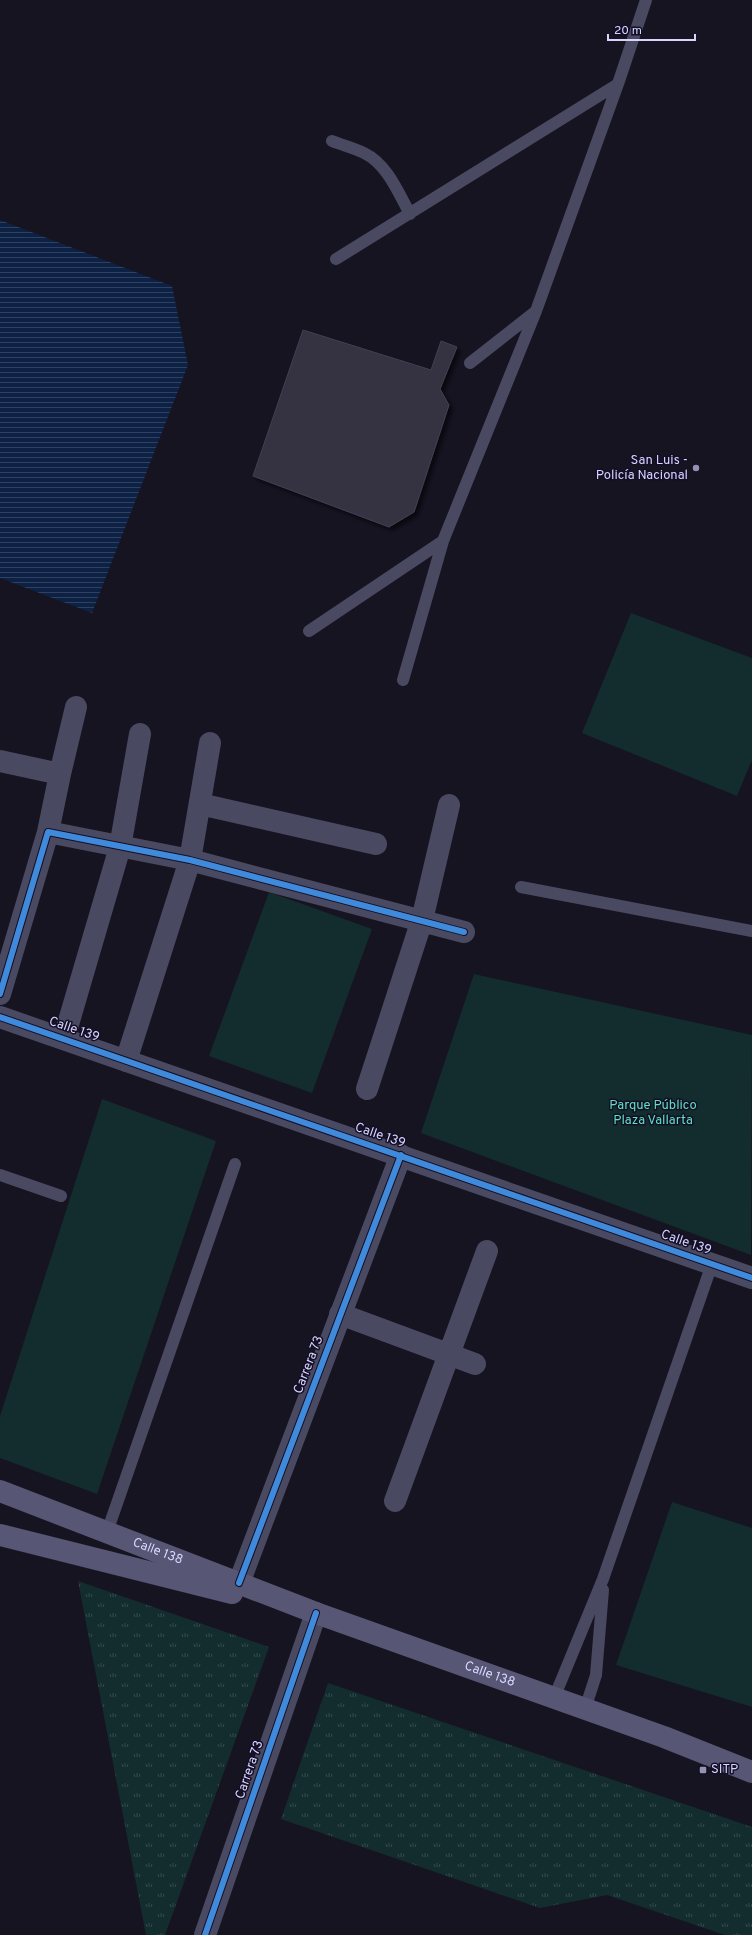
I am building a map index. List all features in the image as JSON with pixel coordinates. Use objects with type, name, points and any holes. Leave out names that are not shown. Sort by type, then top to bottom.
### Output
[{"type":"main road","name":"Calle 138","points":[[0,1491],[316,1613],[664,1737],[752,1772]]},
{"type":"main road","name":"Calle 138","points":[[0,1535],[316,1613]]},
{"type":"main road","name":"Calle 138","points":[[664,1737],[752,1756]]},
{"type":"street","points":[[0,994],[48,832],[76,707]]},
{"type":"street","points":[[64,1038],[120,847],[140,734]]},
{"type":"street","points":[[126,1061],[190,860],[210,743]]},
{"type":"street","points":[[0,761],[60,774]]},
{"type":"street","points":[[200,804],[376,844]]},
{"type":"street","points":[[367,1089],[422,920],[449,805]]},
{"type":"street","points":[[48,832],[190,860],[464,932]]},
{"type":"street","name":"Calle 139","points":[[0,1017],[752,1278]]},
{"type":"street","name":"Carrera 73","points":[[239,1583],[400,1155]]},
{"type":"street","points":[[395,1501],[487,1251]]},
{"type":"street","points":[[340,1314],[475,1364]]},
{"type":"street","name":"Carrera 73","points":[[205,1935],[316,1613]]},
{"type":"lane","points":[[403,680],[443,541],[536,311],[618,84],[646,0]]},
{"type":"lane","points":[[336,259],[618,84]]},
{"type":"lane","points":[[332,141],[364,153],[377,162],[387,174],[410,214]]},
{"type":"lane","points":[[470,363],[536,311]]},
{"type":"lane","points":[[309,631],[443,541]]},
{"type":"lane","points":[[521,887],[752,931]]},
{"type":"lane","points":[[107,1532],[235,1164]]},
{"type":"lane","points":[[0,1175],[61,1196]]},
{"type":"lane","points":[[554,1698],[603,1579],[712,1264]]},
{"type":"lane","points":[[585,1709],[596,1675],[603,1579]]},
{"type":"green space","points":[[631,613],[752,658],[752,760],[737,796],[582,733]]},
{"type":"green space","points":[[269,892],[372,929],[312,1093],[209,1056]]},
{"type":"green space","name":"Parque Público Plaza Vallarta","points":[[474,974],[752,1035],[751,1255],[421,1133]]},
{"type":"green space","points":[[102,1099],[216,1141],[97,1494],[0,1458],[0,1416]]},
{"type":"green space","points":[[672,1502],[752,1528],[752,1707],[616,1665]]},
{"type":"green space","points":[[78,1581],[269,1647],[165,1935],[146,1935]]},
{"type":"green space","points":[[328,1683],[752,1827],[752,1935],[725,1935],[607,1895],[540,1908],[281,1819]]},
{"type":"water","points":[[0,220],[172,286],[188,365],[92,613],[0,578]]},
{"type":"building","points":[[303,330],[431,370],[441,341],[457,347],[440,389],[449,405],[414,512],[389,527],[253,476]]},
{"type":"cycle path","points":[[0,994],[48,832],[190,860],[464,932]]},
{"type":"cycle path","points":[[0,1017],[752,1278]]},
{"type":"cycle path","points":[[239,1583],[401,1155]]},
{"type":"cycle path","points":[[205,1935],[316,1613]]},
{"type":"place","name":"San Luis - Policía Nacional","points":[[696,468]]},
{"type":"place","name":"SITP","points":[[703,1770]]}]
